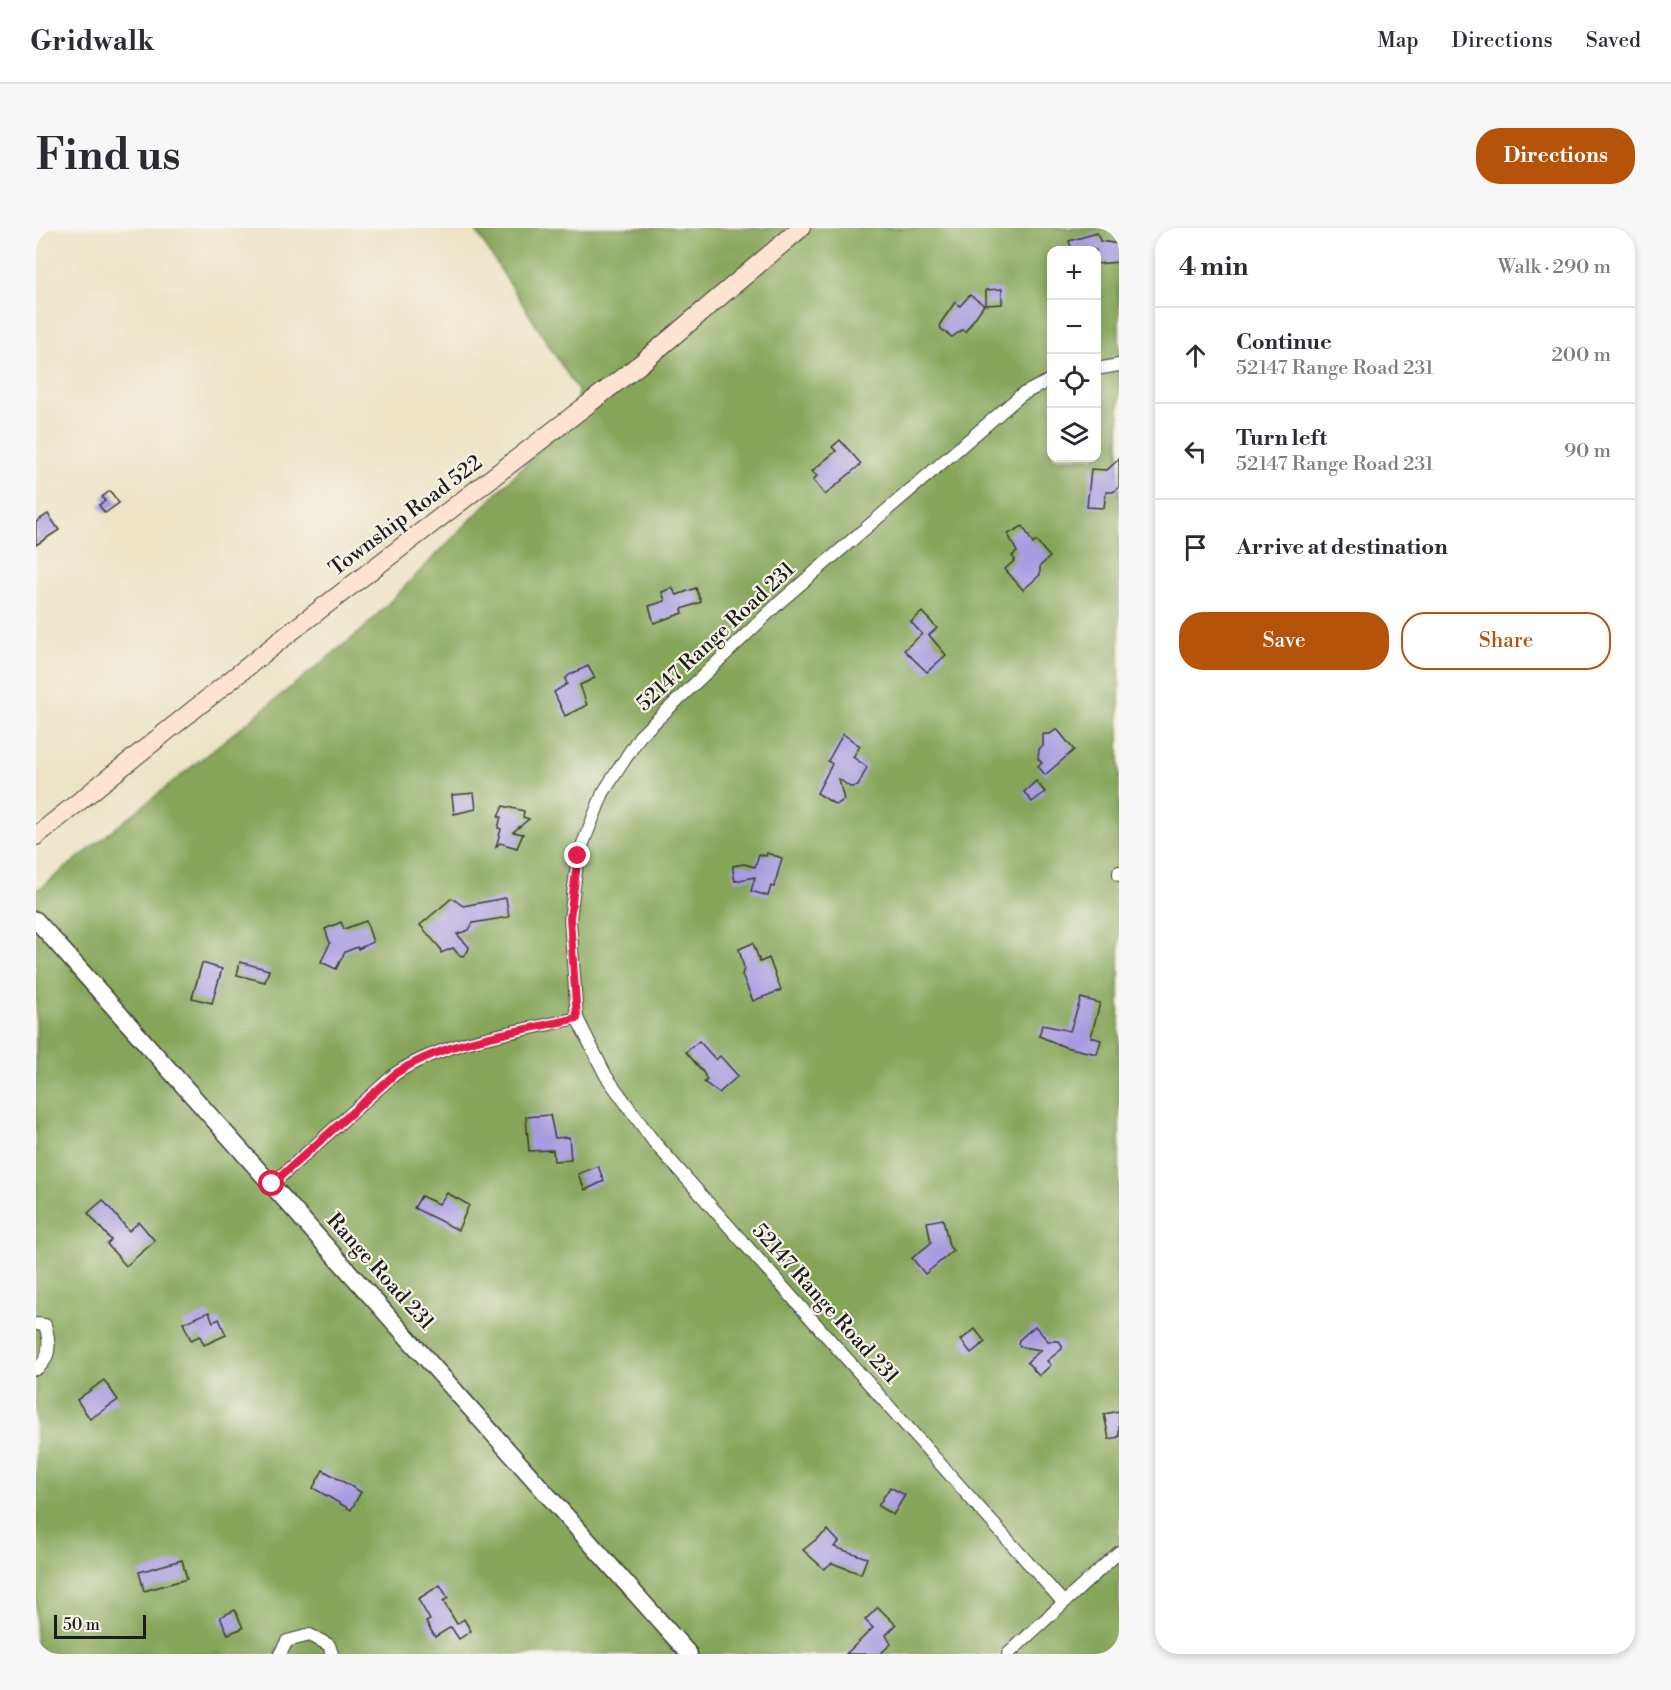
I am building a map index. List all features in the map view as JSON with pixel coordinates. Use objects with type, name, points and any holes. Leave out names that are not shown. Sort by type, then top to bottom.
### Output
[{"type":"main road","name":"Township Road 522","points":[[36,836],[292,631],[639,365],[801,228]]},
{"type":"street","points":[[1101,368],[1119,365]]},
{"type":"street","name":"52147 Range Road 231","points":[[1047,382],[1021,395],[781,601],[640,736],[603,793],[578,856],[570,918],[577,1018],[606,1076],[654,1142],[1063,1602]]},
{"type":"street","name":"Range Road 231","points":[[36,920],[689,1654]]},
{"type":"street","points":[[272,1184],[395,1074],[415,1060],[461,1046],[577,1018]]},
{"type":"street","points":[[36,1324],[45,1325],[50,1342],[43,1364],[36,1368]]},
{"type":"street","points":[[1008,1654],[1119,1552]]},
{"type":"street","points":[[280,1654],[287,1641],[310,1635],[328,1645],[332,1654]]},
{"type":"green space","points":[[474,228],[1119,228],[1119,1654],[36,1654],[36,889],[42,887],[362,630],[575,414],[578,391]]},
{"type":"building","points":[[1097,233],[1100,241],[1119,244],[1119,262],[1101,264],[1101,246],[1071,246],[1069,241]]},
{"type":"building","points":[[1002,289],[1002,304],[986,305],[986,290]]},
{"type":"building","points":[[970,295],[984,305],[965,332],[962,330],[952,337],[941,329],[940,324],[955,302],[960,306]]},
{"type":"building","points":[[840,440],[861,464],[825,495],[813,480],[817,476],[812,471],[836,451],[832,447]]},
{"type":"building","points":[[1119,459],[1119,487],[1113,492],[1106,492],[1104,508],[1087,507],[1091,469],[1107,470]]},
{"type":"building","points":[[110,491],[119,503],[105,513],[99,505],[105,501],[102,497]]},
{"type":"building","points":[[48,514],[59,530],[36,545],[36,522]]},
{"type":"building","points":[[1023,526],[1033,544],[1036,541],[1050,557],[1040,566],[1040,575],[1023,590],[1005,569],[1015,560],[1012,556],[1017,552],[1008,534]]},
{"type":"building","points":[[672,588],[677,595],[696,588],[701,602],[682,609],[683,613],[654,623],[649,606],[665,601],[662,592]]},
{"type":"building","points":[[922,612],[937,628],[929,635],[946,655],[927,672],[904,650],[922,634],[911,622]]},
{"type":"building","points":[[588,666],[595,678],[580,685],[587,705],[565,716],[554,692],[567,684],[565,679],[569,675]]},
{"type":"building","points":[[1057,729],[1074,750],[1045,775],[1038,766],[1042,763],[1038,759],[1039,749],[1043,746],[1043,734],[1050,734]]},
{"type":"building","points":[[843,734],[860,746],[853,757],[867,767],[858,786],[850,787],[839,779],[844,800],[836,805],[817,793],[832,764],[828,761]]},
{"type":"building","points":[[1036,781],[1045,792],[1032,802],[1024,792]]},
{"type":"building","points":[[474,793],[476,809],[454,814],[452,795]]},
{"type":"building","points":[[503,806],[524,811],[523,817],[529,819],[513,832],[523,834],[517,848],[500,843],[496,847],[501,829],[498,828],[501,817],[498,817]]},
{"type":"building","points":[[767,853],[782,858],[774,887],[771,886],[768,896],[751,891],[755,877],[735,881],[733,872],[733,866],[744,864],[755,867],[759,854],[766,856]]},
{"type":"building","points":[[452,898],[463,906],[506,898],[509,917],[473,923],[469,930],[457,934],[469,947],[463,956],[453,948],[441,953],[440,948],[420,925]]},
{"type":"building","points":[[366,921],[373,942],[345,952],[336,969],[321,962],[330,943],[325,929],[341,922],[344,929]]},
{"type":"building","points":[[753,943],[760,962],[769,958],[781,990],[753,1001],[742,975],[744,968],[739,949]]},
{"type":"building","points":[[240,962],[269,970],[265,982],[237,975]]},
{"type":"building","points":[[202,963],[222,969],[212,1003],[192,998]]},
{"type":"building","points":[[1081,998],[1100,1003],[1091,1037],[1101,1040],[1097,1054],[1065,1047],[1039,1036],[1042,1025],[1070,1031]]},
{"type":"building","points":[[699,1041],[716,1060],[720,1056],[738,1076],[719,1093],[704,1082],[707,1080],[703,1072],[686,1052]]},
{"type":"building","points":[[550,1115],[555,1138],[569,1137],[571,1160],[554,1161],[553,1150],[529,1151],[526,1117]]},
{"type":"building","points":[[598,1166],[604,1181],[585,1190],[578,1174]]},
{"type":"building","points":[[447,1193],[469,1205],[458,1230],[414,1208],[421,1196],[439,1204]]},
{"type":"building","points":[[103,1200],[129,1231],[139,1222],[155,1241],[126,1266],[107,1244],[111,1240],[88,1213]]},
{"type":"building","points":[[943,1219],[949,1246],[953,1251],[925,1274],[912,1258],[931,1243],[927,1222]]},
{"type":"building","points":[[209,1312],[213,1322],[219,1319],[226,1335],[204,1345],[200,1336],[191,1340],[183,1323]]},
{"type":"building","points":[[1035,1326],[1048,1341],[1059,1341],[1062,1345],[1062,1349],[1047,1361],[1051,1365],[1039,1376],[1027,1362],[1041,1350],[1022,1347],[1018,1344],[1019,1340]]},
{"type":"building","points":[[975,1329],[985,1342],[971,1353],[961,1340]]},
{"type":"building","points":[[104,1380],[118,1400],[90,1419],[77,1400]]},
{"type":"building","points":[[1119,1411],[1119,1437],[1109,1439],[1104,1414]]},
{"type":"building","points":[[323,1470],[361,1492],[351,1510],[313,1488]]},
{"type":"building","points":[[890,1487],[905,1495],[893,1515],[878,1506]]},
{"type":"building","points":[[828,1530],[839,1542],[834,1547],[867,1558],[861,1574],[832,1563],[824,1569],[803,1550]]},
{"type":"building","points":[[182,1560],[187,1579],[144,1591],[139,1572]]},
{"type":"building","points":[[440,1585],[448,1598],[443,1601],[457,1624],[464,1619],[471,1631],[459,1639],[451,1627],[435,1637],[426,1622],[430,1620],[418,1599]]},
{"type":"building","points":[[878,1607],[896,1625],[886,1635],[891,1644],[880,1654],[846,1654],[873,1628],[865,1620]]},
{"type":"building","points":[[235,1610],[243,1628],[228,1634],[220,1617]]},
{"type":"route","points":[[272,1184],[395,1074],[415,1060],[461,1046],[577,1018],[570,918],[578,856]]}]
